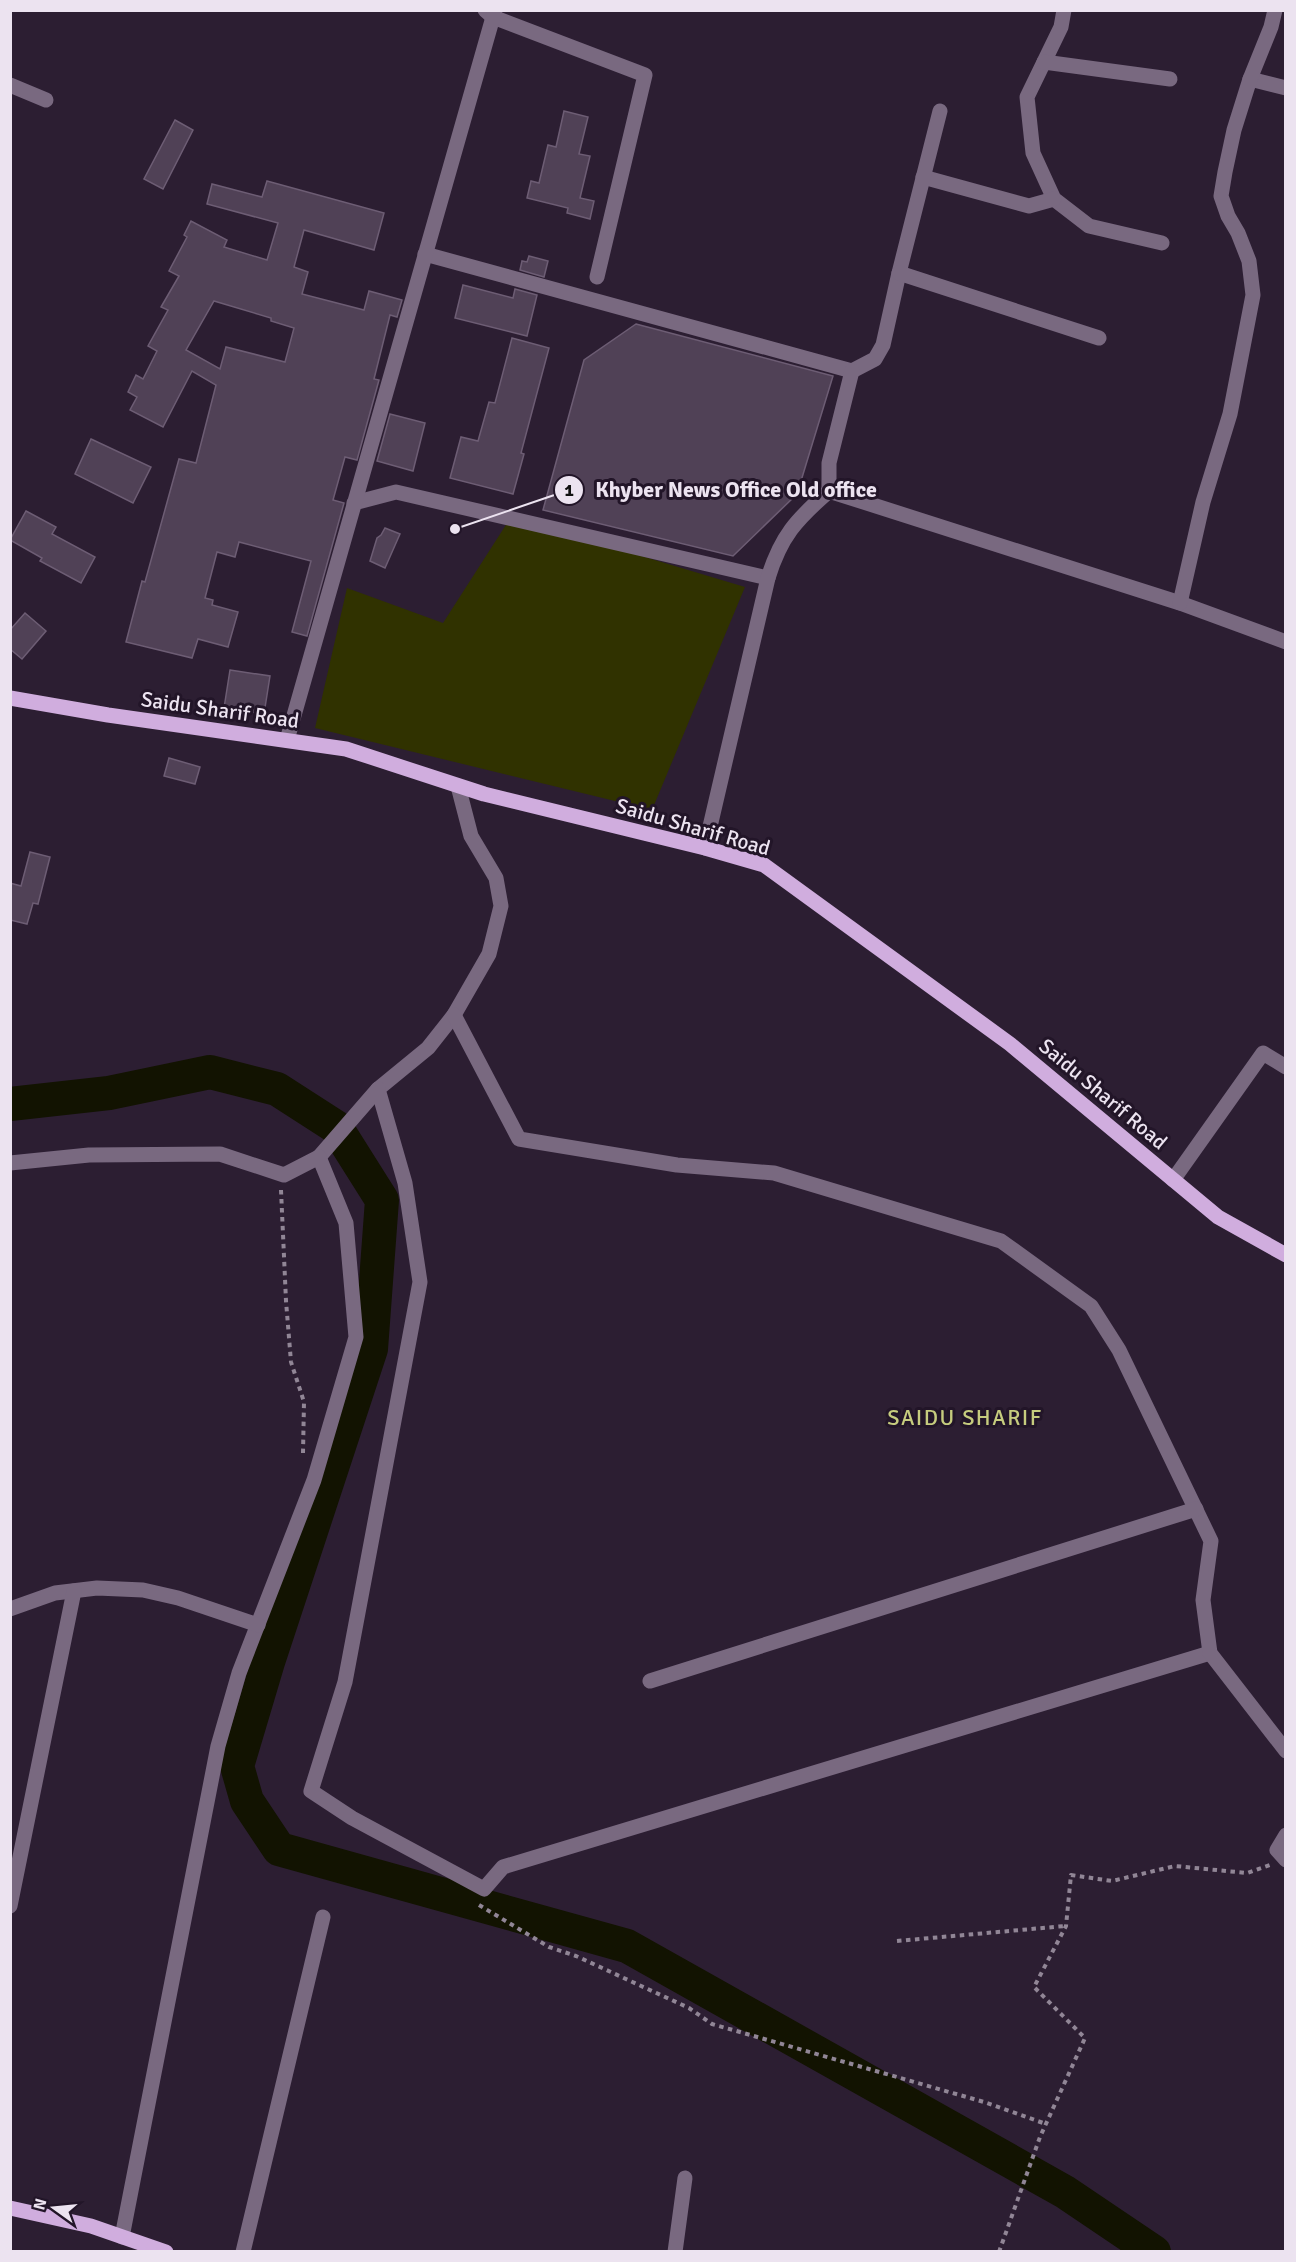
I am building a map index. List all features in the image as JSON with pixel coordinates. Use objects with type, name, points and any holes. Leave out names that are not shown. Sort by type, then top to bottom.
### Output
[{"type":"main road","name":"Saidu Sharif Road","points":[[10,698],[108,715],[346,748],[484,794],[705,848],[764,865],[1010,1044],[1218,1217],[1286,1255]]},
{"type":"main road","points":[[10,2208],[91,2226],[166,2252]]},
{"type":"street","points":[[1064,10],[1061,27],[1028,97],[1033,153],[1054,199],[1089,226],[1162,243]]},
{"type":"street","points":[[1180,603],[1203,502],[1230,414],[1252,295],[1250,261],[1221,196],[1234,130],[1275,10]]},
{"type":"street","points":[[287,740],[491,12],[645,75],[597,277]]},
{"type":"street","points":[[1044,62],[1170,78]]},
{"type":"street","points":[[1250,79],[1286,88]]},
{"type":"street","points":[[10,85],[46,100]]},
{"type":"street","points":[[425,254],[852,371],[875,359],[884,345],[899,273],[940,111]]},
{"type":"street","points":[[923,177],[1029,206],[1054,199]]},
{"type":"street","points":[[899,273],[1099,338]]},
{"type":"street","points":[[705,848],[776,552],[789,531],[829,491],[829,463],[852,371]]},
{"type":"street","points":[[829,491],[1180,603],[1286,642]]},
{"type":"street","points":[[354,503],[396,492],[768,578]]},
{"type":"street","points":[[10,1163],[89,1155],[220,1154],[284,1175],[319,1157],[378,1089],[428,1048],[454,1016],[489,954],[501,906],[496,878],[471,836],[458,786]]},
{"type":"street","points":[[454,1016],[519,1139],[677,1165],[774,1173],[1001,1241],[1091,1306],[1119,1350],[1211,1541],[1203,1600],[1210,1653],[1286,1751]]},
{"type":"street","points":[[1173,1179],[1263,1053],[1286,1067]]},
{"type":"street","points":[[378,1089],[405,1183],[420,1282],[345,1682],[311,1791],[352,1818],[474,1886],[484,1889],[503,1867],[1210,1653]]},
{"type":"street","points":[[122,2237],[218,1746],[239,1673],[314,1480],[356,1337],[346,1223],[319,1157]]},
{"type":"street","points":[[650,1682],[1196,1509]]},
{"type":"street","points":[[10,1609],[56,1593],[97,1588],[143,1590],[178,1598],[258,1625]]},
{"type":"street","points":[[10,1906],[74,1591]]},
{"type":"street","points":[[1285,1860],[1277,1850],[1286,1834]]},
{"type":"street","points":[[243,2252],[323,1917]]},
{"type":"street","points":[[675,2252],[685,2178]]},
{"type":"path","points":[[284,1175],[281,1191],[286,1301],[291,1362],[304,1402],[303,1464]]},
{"type":"path","points":[[999,2252],[1040,2137],[1085,2038],[1034,1987],[1066,1926],[1071,1875],[1112,1881],[1175,1866],[1248,1873],[1285,1860]]},
{"type":"path","points":[[474,1886],[470,1900],[549,1947],[576,1956],[689,2008],[712,2024],[984,2102],[1046,2124]]},
{"type":"path","points":[[897,1941],[1066,1926]]},
{"type":"shaded area","points":[[511,517],[745,587],[652,810],[315,728],[347,588],[443,623]]},
{"type":"building","points":[[564,111],[588,117],[579,154],[590,156],[580,198],[594,201],[590,219],[567,213],[568,208],[527,198],[531,181],[539,183],[548,145],[556,147]]},
{"type":"building","points":[[175,120],[193,130],[163,189],[144,179]]},
{"type":"building","points":[[267,181],[384,213],[374,250],[304,230],[294,267],[308,272],[302,294],[364,310],[369,291],[402,300],[397,317],[390,315],[374,379],[379,380],[357,460],[345,457],[333,500],[344,503],[307,636],[292,632],[311,561],[239,542],[235,557],[217,552],[205,598],[213,600],[212,605],[238,612],[228,647],[198,639],[192,658],[126,642],[179,459],[196,463],[216,385],[192,371],[163,427],[130,410],[137,397],[128,392],[136,375],[143,379],[157,351],[148,346],[168,310],[161,307],[179,276],[169,271],[187,237],[184,235],[191,221],[227,240],[224,247],[267,260],[278,223],[207,204],[212,184],[262,197]],"holes":[[[214,301],[271,318],[271,321],[294,328],[285,362],[226,347],[220,369],[186,350]]]},
{"type":"building","points":[[529,256],[548,261],[544,277],[520,270],[522,261],[527,262]]},
{"type":"building","points":[[463,285],[513,298],[515,289],[537,295],[527,336],[455,318]]},
{"type":"building","points":[[636,324],[833,376],[797,494],[733,556],[543,510],[584,360]]},
{"type":"building","points":[[512,338],[549,348],[521,453],[524,454],[513,494],[450,478],[461,437],[478,441],[489,402],[495,403]]},
{"type":"building","points":[[390,414],[425,423],[413,471],[377,461]]},
{"type":"building","points":[[91,439],[151,467],[133,503],[75,474]]},
{"type":"building","points":[[26,511],[56,527],[52,534],[95,557],[81,583],[40,561],[42,558],[10,540]]},
{"type":"building","points":[[385,528],[400,534],[385,568],[370,561],[377,538]]},
{"type":"building","points":[[25,613],[46,631],[22,659],[10,649],[10,630]]},
{"type":"building","points":[[230,670],[270,676],[264,714],[224,708]]},
{"type":"building","points":[[169,758],[200,767],[195,784],[164,776]]},
{"type":"building","points":[[30,852],[50,857],[38,904],[33,903],[27,924],[10,920],[10,883],[21,886]]},
{"type":"waterway","points":[[10,1104],[109,1093],[210,1072],[277,1089],[336,1127],[382,1200],[371,1349],[268,1662],[237,1766],[247,1801],[279,1849],[627,1946],[1065,2192],[1154,2252]]},
{"type":"place","name":"Khyber News Office Old office","points":[[455,529]]},
{"type":"district","name":"SAIDU SHARIF","points":[[965,1417]]}]
